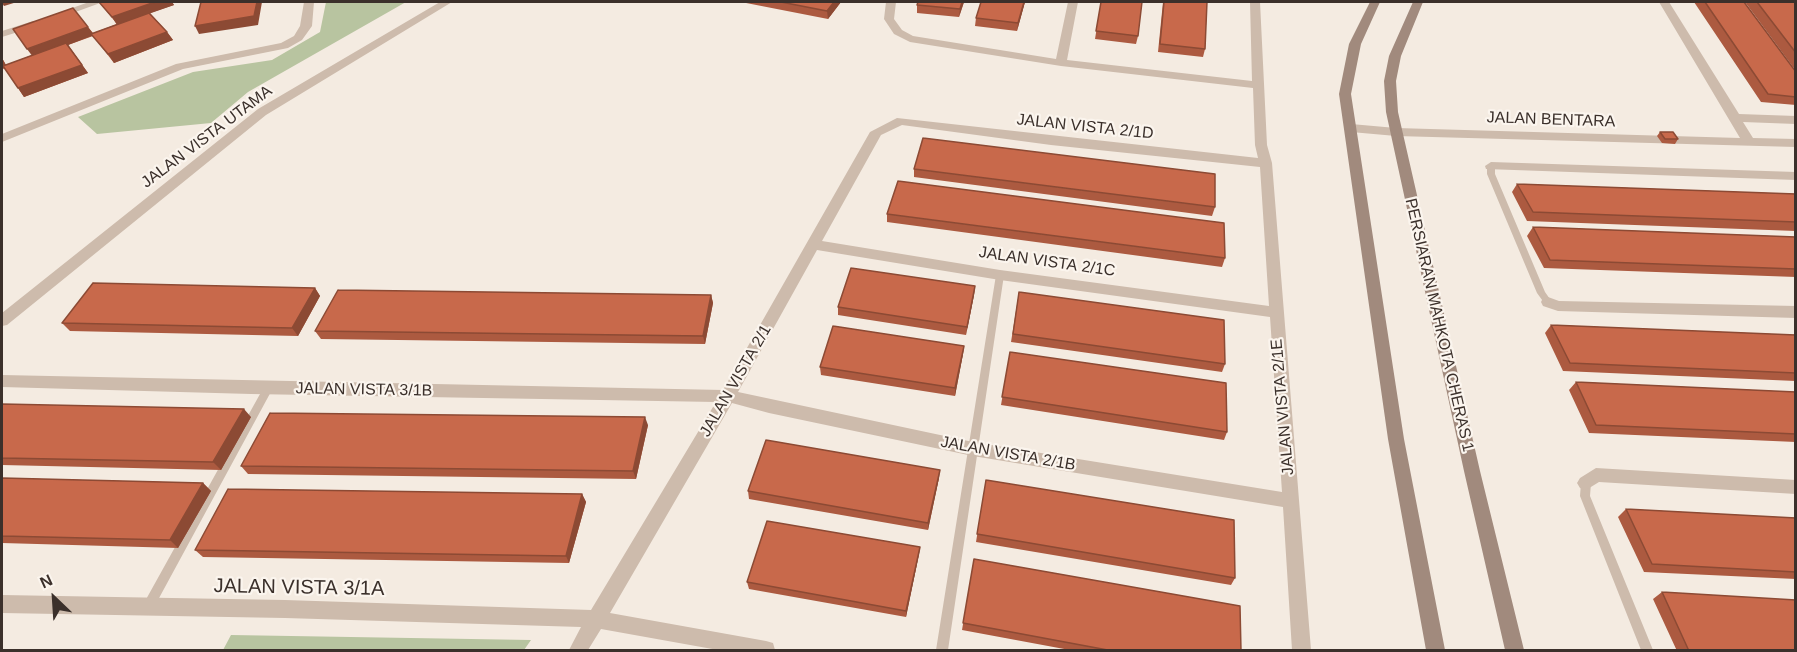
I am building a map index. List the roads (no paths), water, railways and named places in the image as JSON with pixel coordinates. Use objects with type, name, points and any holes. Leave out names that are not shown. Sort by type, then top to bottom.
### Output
[{"type":"main road","points":[[1375,2],[1355,44],[1346,94],[1396,439],[1436,651]]},
{"type":"main road","name":"PERSIARAN MAHKOTA CHERAS 1","points":[[1418,2],[1395,56],[1390,81],[1396,132],[1469,459],[1515,651]]},
{"type":"street","points":[[2,34],[98,2]]},
{"type":"street","points":[[2,138],[180,66],[284,46],[298,38],[306,26],[309,2]]},
{"type":"street","name":"JALAN VISTA UTAMA","points":[[2,321],[262,112],[447,2]]},
{"type":"street","points":[[891,2],[888,6],[890,19],[898,32],[910,39],[1061,63],[1257,85]]},
{"type":"street","points":[[1061,63],[1072,2]]},
{"type":"street","name":"JALAN VISTA 2/1E","points":[[1255,2],[1261,145],[1266,163],[1302,651]]},
{"type":"street","points":[[1664,2],[1750,143]]},
{"type":"street","points":[[1735,118],[1796,120]]},
{"type":"street","name":"JALAN VISTA 2/1D","points":[[901,121],[1051,141],[1266,163]]},
{"type":"street","name":"JALAN VISTA 2/1","points":[[578,651],[728,396],[876,132],[901,121]]},
{"type":"street","name":"JALAN BENTARA","points":[[1351,128],[1396,132],[1796,143]]},
{"type":"street","points":[[1491,166],[1796,176]]},
{"type":"street","name":"JALAN VISTA 2/1C","points":[[814,244],[1000,274],[1276,312]]},
{"type":"street","points":[[1548,302],[1558,306],[1796,312]]},
{"type":"street","name":"JALAN VISTA 3/1B","points":[[2,381],[728,396]]},
{"type":"street","name":"JALAN VISTA 2/1B","points":[[728,396],[769,407],[973,449],[1290,501]]},
{"type":"street","points":[[1586,483],[1596,475],[1796,487]]},
{"type":"street","name":"JALAN VISTA 3/1A","points":[[2,604],[596,619],[766,651]]},
{"type":"lane","points":[[1491,166],[1491,174],[1541,293],[1548,302]]},
{"type":"lane","points":[[942,651],[1000,274]]},
{"type":"lane","points":[[147,607],[268,388]]},
{"type":"lane","points":[[1586,483],[1585,496],[1647,651]]}]
